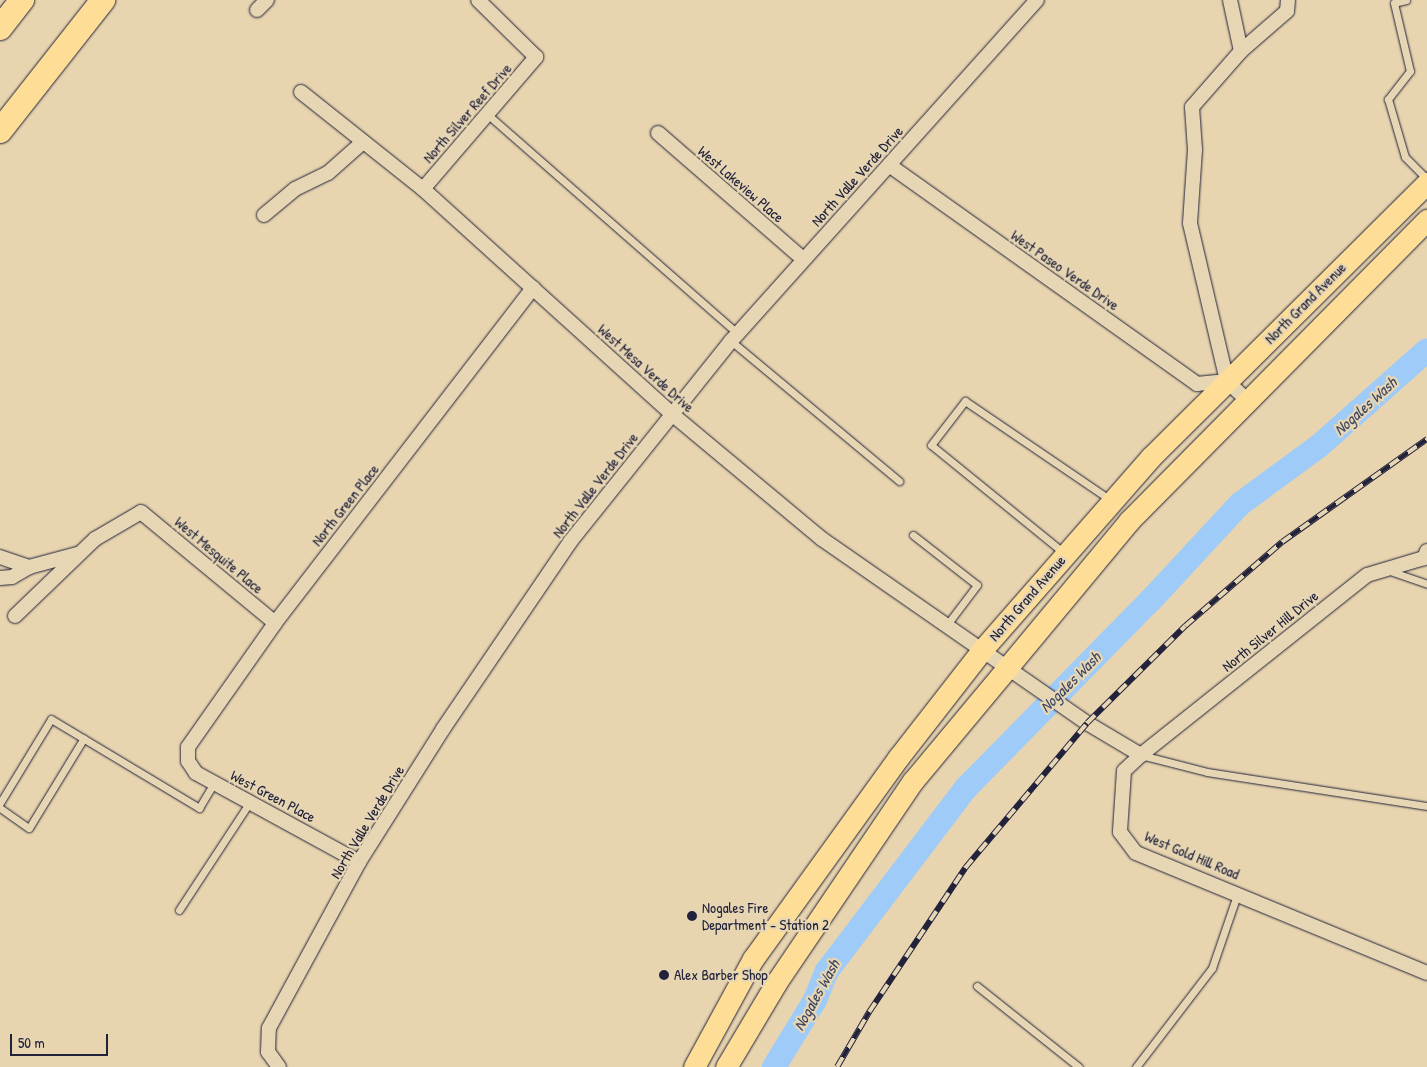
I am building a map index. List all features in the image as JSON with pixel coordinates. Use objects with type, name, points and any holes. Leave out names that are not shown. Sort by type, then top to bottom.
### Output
[{"type":"highway","points":[[0,28],[22,0]]},
{"type":"highway","points":[[0,131],[103,0]]},
{"type":"main road","name":"North Grand Avenue","points":[[694,1067],[753,959],[898,758],[982,650],[1112,501],[1227,381],[1427,181]]},
{"type":"main road","name":"North Grand Avenue","points":[[726,1067],[776,983],[914,781],[1128,521],[1246,399],[1427,220]]},
{"type":"street","points":[[257,10],[267,0]]},
{"type":"street","name":"North Silver Reef Drive","points":[[422,190],[536,58],[478,0]]},
{"type":"street","name":"North Valle Verde Drive","points":[[279,1067],[268,1052],[269,1028],[359,862],[443,729],[570,542],[734,337],[1037,0]]},
{"type":"street","points":[[1230,0],[1241,51]]},
{"type":"street","points":[[1246,399],[1227,381],[1190,223],[1195,150],[1192,107],[1241,51],[1286,11],[1288,0]]},
{"type":"street","name":"West Mesa Verde Drive","points":[[301,92],[422,190],[672,414],[822,539],[982,650]]},
{"type":"street","name":"West Lakeview Place","points":[[658,133],[803,259]]},
{"type":"street","points":[[264,215],[295,189],[328,173],[363,142]]},
{"type":"street","name":"West Paseo Verde Drive","points":[[889,165],[1197,384],[1227,381]]},
{"type":"street","name":"North Green Place","points":[[188,747],[275,623],[533,288]]},
{"type":"street","name":"West Mesquite Place","points":[[80,553],[94,539],[142,512],[275,623]]},
{"type":"street","name":"North Silver Hill Drive","points":[[1141,755],[1367,575],[1424,558],[1427,551]]},
{"type":"street","points":[[0,578],[12,577],[29,567],[80,553]]},
{"type":"street","points":[[14,616],[80,553]]},
{"type":"street","points":[[0,558],[29,567]]},
{"type":"street","points":[[982,650],[1072,712],[1141,755]]},
{"type":"street","name":"West Green Place","points":[[188,747],[188,761],[196,773],[359,862]]},
{"type":"street","name":"West Gold Hill Road","points":[[1141,755],[1124,771],[1120,832],[1136,852],[1238,892],[1427,973]]},
{"type":"lane","points":[[1406,0],[1394,2],[1410,72],[1388,99],[1405,157],[1427,181]]},
{"type":"lane","points":[[487,114],[734,337],[899,482]]},
{"type":"lane","points":[[1065,553],[931,445],[965,401],[1112,501]]},
{"type":"lane","points":[[913,535],[977,585],[946,626]]},
{"type":"lane","points":[[1386,570],[1427,584]]},
{"type":"lane","points":[[0,803],[51,718],[199,808],[214,783]]},
{"type":"lane","points":[[0,808],[29,828],[84,738]]},
{"type":"lane","points":[[1141,755],[1208,772],[1427,806]]},
{"type":"lane","points":[[179,910],[250,802]]},
{"type":"lane","points":[[1136,1067],[1212,968],[1238,892]]},
{"type":"lane","points":[[976,986],[1080,1067]]},
{"type":"waterway","name":"Nogales Wash","points":[[774,1067],[815,1000],[827,971],[966,788],[1151,600],[1240,504],[1319,446],[1427,350]]},
{"type":"railway","points":[[837,1067],[869,1012],[965,868],[1087,723],[1185,626],[1282,542],[1427,439]]},
{"type":"place","name":"Nogales Fire Department - Station 2","points":[[692,916]]},
{"type":"place","name":"Alex Barber Shop","points":[[664,975]]}]
